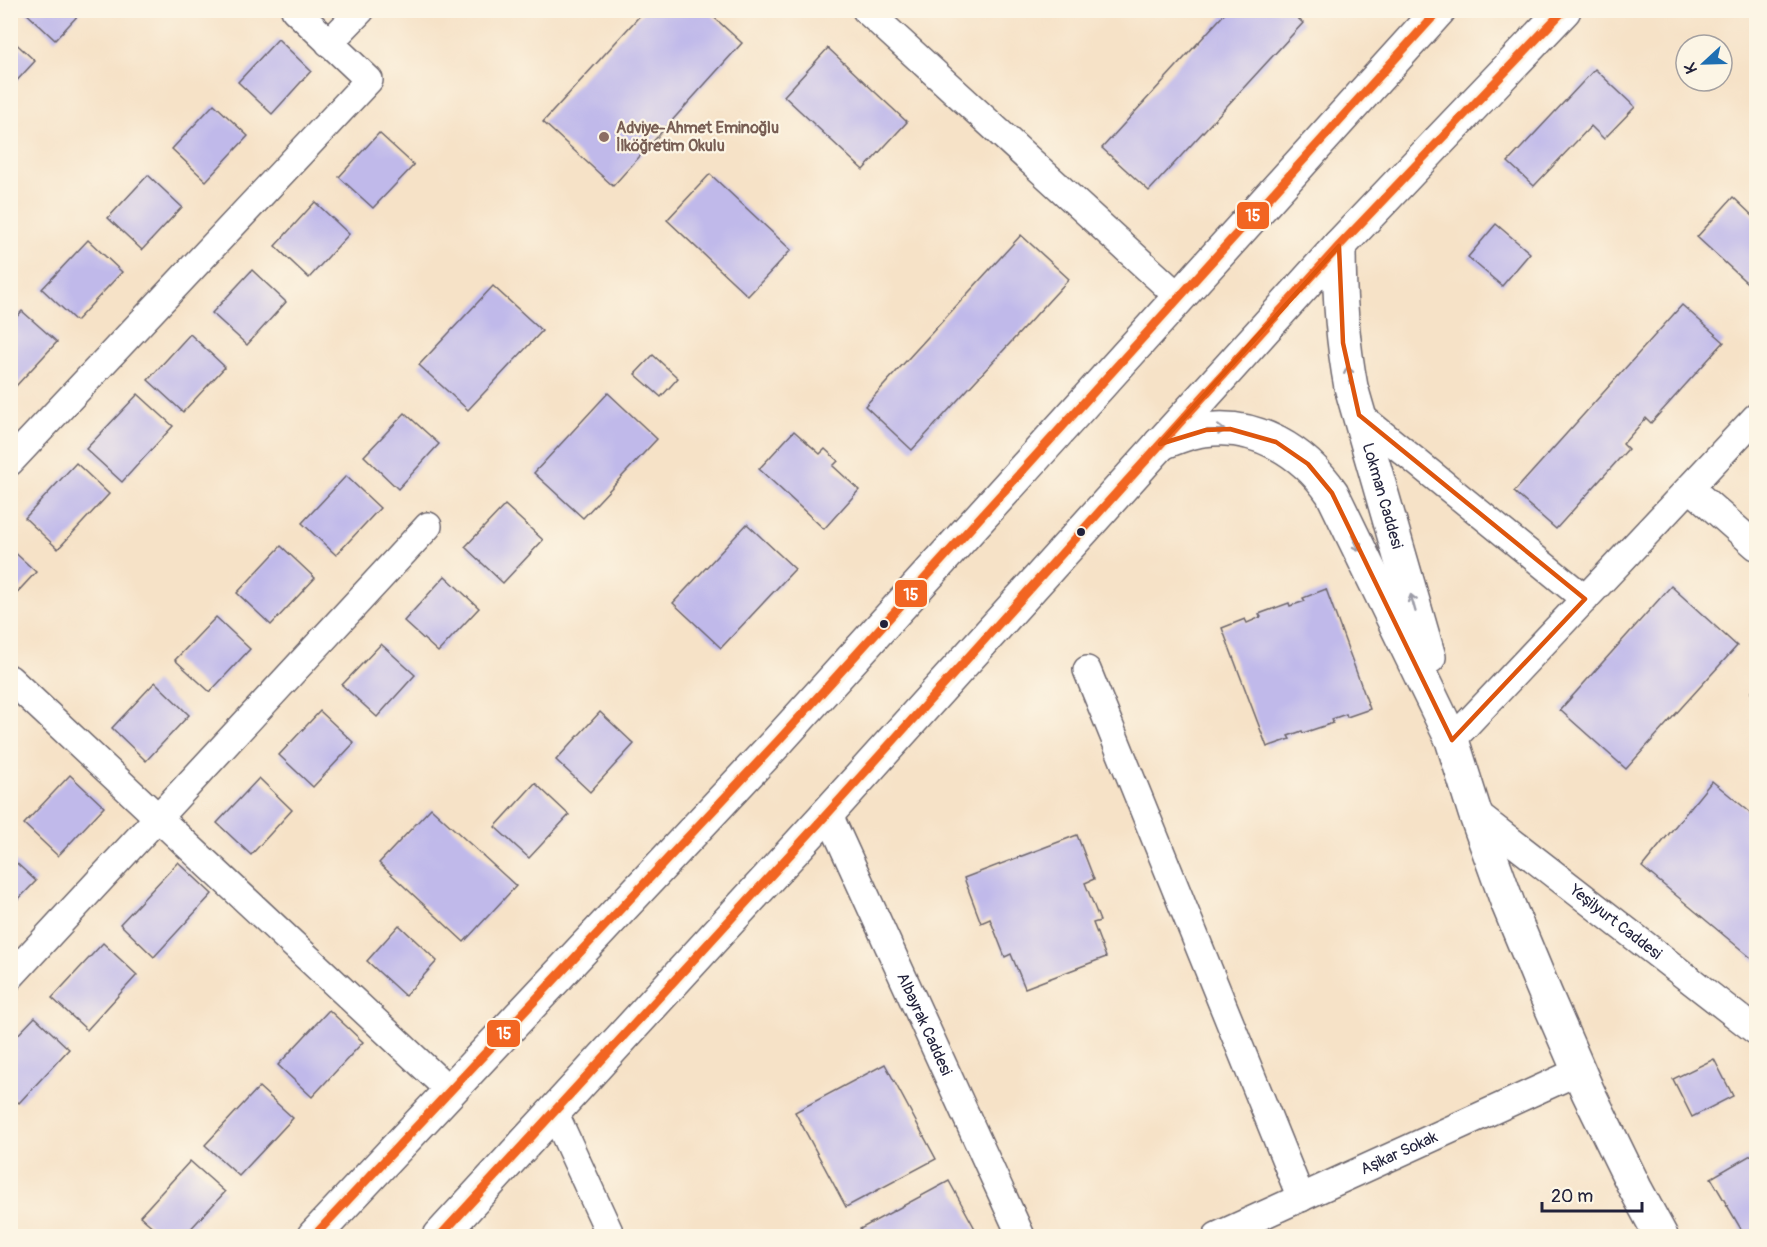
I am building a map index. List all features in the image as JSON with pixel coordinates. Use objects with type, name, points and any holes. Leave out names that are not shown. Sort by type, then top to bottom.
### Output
[{"type":"main road","points":[[314,1236],[778,741],[1439,10]]},
{"type":"main road","points":[[440,1236],[828,813],[1339,246],[1564,10]]},
{"type":"main road","name":"Lokman Caddesi","points":[[1339,246],[1339,295],[1343,343],[1351,387],[1452,740]]},
{"type":"main road","points":[[1160,444],[1198,431],[1230,429],[1254,433],[1293,451],[1321,477],[1332,493],[1452,740],[1475,813],[1508,904],[1579,1071],[1635,1188],[1661,1236]]},
{"type":"street","points":[[10,462],[369,80],[295,10]]},
{"type":"street","points":[[329,43],[362,10]]},
{"type":"street","points":[[884,16],[1179,297]]},
{"type":"street","points":[[1359,414],[1585,599]]},
{"type":"street","points":[[1452,740],[1756,417]]},
{"type":"street","points":[[1690,488],[1756,546]]},
{"type":"street","points":[[10,977],[428,526]]},
{"type":"street","points":[[1087,670],[1300,1198]]},
{"type":"street","points":[[10,680],[450,1091]]},
{"type":"street","name":"Albayrak Caddesi","points":[[828,813],[1021,1236]]},
{"type":"street","name":"Yeşilyurt Caddesi","points":[[1475,813],[1756,1031]]},
{"type":"street","name":"Aşikar Sokak","points":[[1230,1234],[1300,1198],[1579,1071]]},
{"type":"street","points":[[554,1112],[611,1236]]},
{"type":"highlighted area","points":[[1339,246],[1343,343],[1359,415],[1585,599],[1452,740],[1332,493],[1308,464],[1276,442],[1230,429],[1206,430],[1160,444]]},
{"type":"building","points":[[23,10],[83,10],[55,40]]},
{"type":"building","points":[[645,10],[706,10],[742,43],[613,186],[543,122]]},
{"type":"building","points":[[1228,10],[1289,10],[1303,23],[1149,191],[1102,148]]},
{"type":"building","points":[[10,38],[35,61],[10,88]]},
{"type":"building","points":[[278,39],[311,71],[272,114],[238,82]]},
{"type":"building","points":[[828,48],[907,122],[863,170],[784,96]]},
{"type":"building","points":[[1595,69],[1635,107],[1604,139],[1591,126],[1534,186],[1508,162]]},
{"type":"building","points":[[214,104],[248,136],[206,181],[172,149]]},
{"type":"building","points":[[379,133],[414,165],[373,208],[339,177]]},
{"type":"building","points":[[710,174],[791,250],[748,296],[667,220]]},
{"type":"building","points":[[148,175],[182,207],[142,250],[108,218]]},
{"type":"building","points":[[1733,197],[1756,219],[1756,291],[1697,237]]},
{"type":"building","points":[[315,202],[349,234],[309,278],[275,246]]},
{"type":"building","points":[[1496,224],[1530,253],[1502,286],[1468,257]]},
{"type":"building","points":[[1021,235],[1069,279],[912,450],[865,406]]},
{"type":"building","points":[[88,240],[122,272],[76,321],[42,289]]},
{"type":"building","points":[[252,270],[286,302],[247,345],[212,313]]},
{"type":"building","points":[[493,286],[542,331],[468,410],[419,365]]},
{"type":"building","points":[[1682,305],[1724,342],[1651,423],[1646,418],[1623,444],[1628,449],[1556,529],[1514,492]]},
{"type":"building","points":[[22,311],[57,342],[16,386],[10,381],[10,324]]},
{"type":"building","points":[[190,334],[225,367],[183,412],[148,380]]},
{"type":"building","points":[[653,355],[678,378],[661,397],[635,374]]},
{"type":"building","points":[[608,393],[657,439],[583,518],[534,473]]},
{"type":"building","points":[[138,394],[173,426],[122,482],[86,449]]},
{"type":"building","points":[[405,413],[439,444],[398,489],[364,456]]},
{"type":"building","points":[[794,431],[820,454],[825,449],[838,461],[833,466],[859,490],[824,529],[759,469]]},
{"type":"building","points":[[76,463],[109,494],[58,549],[25,518]]},
{"type":"building","points":[[346,476],[380,508],[336,555],[302,523]]},
{"type":"building","points":[[505,505],[543,540],[503,583],[465,547]]},
{"type":"building","points":[[747,524],[795,569],[721,648],[673,603]]},
{"type":"building","points":[[281,546],[315,578],[271,625],[237,593]]},
{"type":"building","points":[[10,548],[36,572],[10,600]]},
{"type":"building","points":[[445,576],[479,608],[438,652],[404,621]]},
{"type":"building","points":[[1671,586],[1737,646],[1626,769],[1560,710]]},
{"type":"building","points":[[1326,589],[1370,709],[1347,717],[1346,714],[1332,719],[1333,723],[1288,736],[1290,739],[1267,747],[1222,628],[1245,619],[1247,623],[1261,617],[1259,614],[1289,603],[1290,606],[1305,601],[1303,598]]},
{"type":"building","points":[[216,617],[250,649],[210,692],[175,660]]},
{"type":"building","points":[[381,644],[415,675],[377,717],[342,685]]},
{"type":"building","points":[[155,682],[189,715],[146,761],[112,728]]},
{"type":"building","points":[[1756,686],[1756,698],[1751,693]]},
{"type":"building","points":[[320,711],[354,743],[313,787],[279,755]]},
{"type":"building","points":[[600,712],[634,744],[590,792],[556,760]]},
{"type":"building","points":[[70,775],[104,807],[58,856],[24,824]]},
{"type":"building","points":[[259,778],[292,810],[251,855],[217,823]]},
{"type":"building","points":[[1712,781],[1756,817],[1756,962],[1642,867]]},
{"type":"building","points":[[535,783],[569,815],[529,858],[495,827]]},
{"type":"building","points":[[431,808],[516,886],[464,942],[379,863]]},
{"type":"building","points":[[1077,835],[1094,879],[1085,883],[1100,921],[1093,923],[1106,957],[1025,988],[1011,954],[1005,957],[990,919],[981,923],[964,878]]},
{"type":"building","points":[[10,857],[36,881],[10,908]]},
{"type":"building","points":[[178,862],[212,894],[154,957],[120,924]]},
{"type":"building","points":[[399,925],[437,961],[405,996],[367,961]]},
{"type":"building","points":[[103,943],[137,975],[87,1030],[52,998]]},
{"type":"building","points":[[329,1010],[363,1042],[312,1097],[278,1065]]},
{"type":"building","points":[[35,1017],[69,1049],[19,1103],[10,1095],[10,1043]]},
{"type":"building","points":[[1714,1059],[1733,1096],[1692,1117],[1673,1079]]},
{"type":"building","points":[[885,1064],[936,1159],[846,1207],[795,1112]]},
{"type":"building","points":[[259,1087],[293,1118],[239,1176],[205,1145]]},
{"type":"building","points":[[1756,1152],[1756,1235],[1745,1236],[1711,1178]]},
{"type":"building","points":[[190,1161],[225,1192],[184,1236],[163,1236],[140,1216]]},
{"type":"building","points":[[949,1181],[979,1236],[864,1236],[860,1229]]},
{"type":"transit line","name":"15","points":[[314,1236],[778,741],[1439,10]]},
{"type":"transit line","name":"15","points":[[440,1236],[828,813],[1339,246],[1564,10]]},
{"type":"place","name":"Adviye-Ahmet Eminoğlu İlköğretim Okulu","points":[[604,137]]}]
